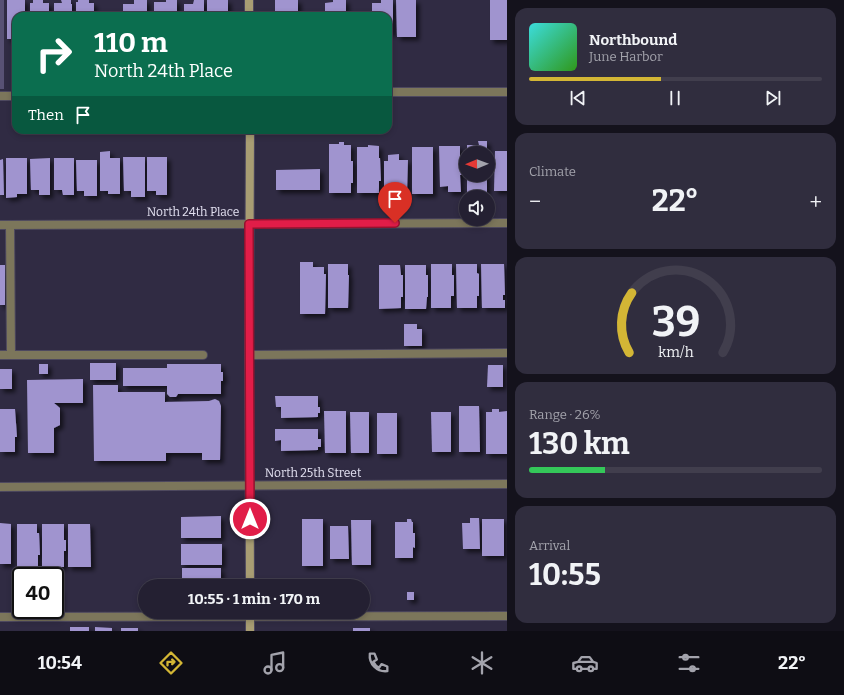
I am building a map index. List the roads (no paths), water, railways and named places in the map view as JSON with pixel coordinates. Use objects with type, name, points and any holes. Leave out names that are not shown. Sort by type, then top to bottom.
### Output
[{"type":"street","points":[[249,0],[249,12]]},
{"type":"street","points":[[392,92],[507,92]]},
{"type":"street","points":[[0,96],[12,96]]},
{"type":"street","points":[[250,134],[250,579]]},
{"type":"street","name":"North 24th Place","points":[[0,225],[507,222]]},
{"type":"street","points":[[10,225],[11,355]]},
{"type":"street","points":[[249,355],[507,353]]},
{"type":"street","points":[[0,355],[203,355]]},
{"type":"street","name":"North 25th Street","points":[[0,487],[507,484]]},
{"type":"street","points":[[370,615],[507,616]]},
{"type":"street","points":[[0,617],[138,616]]},
{"type":"street","points":[[250,619],[250,631]]}]
